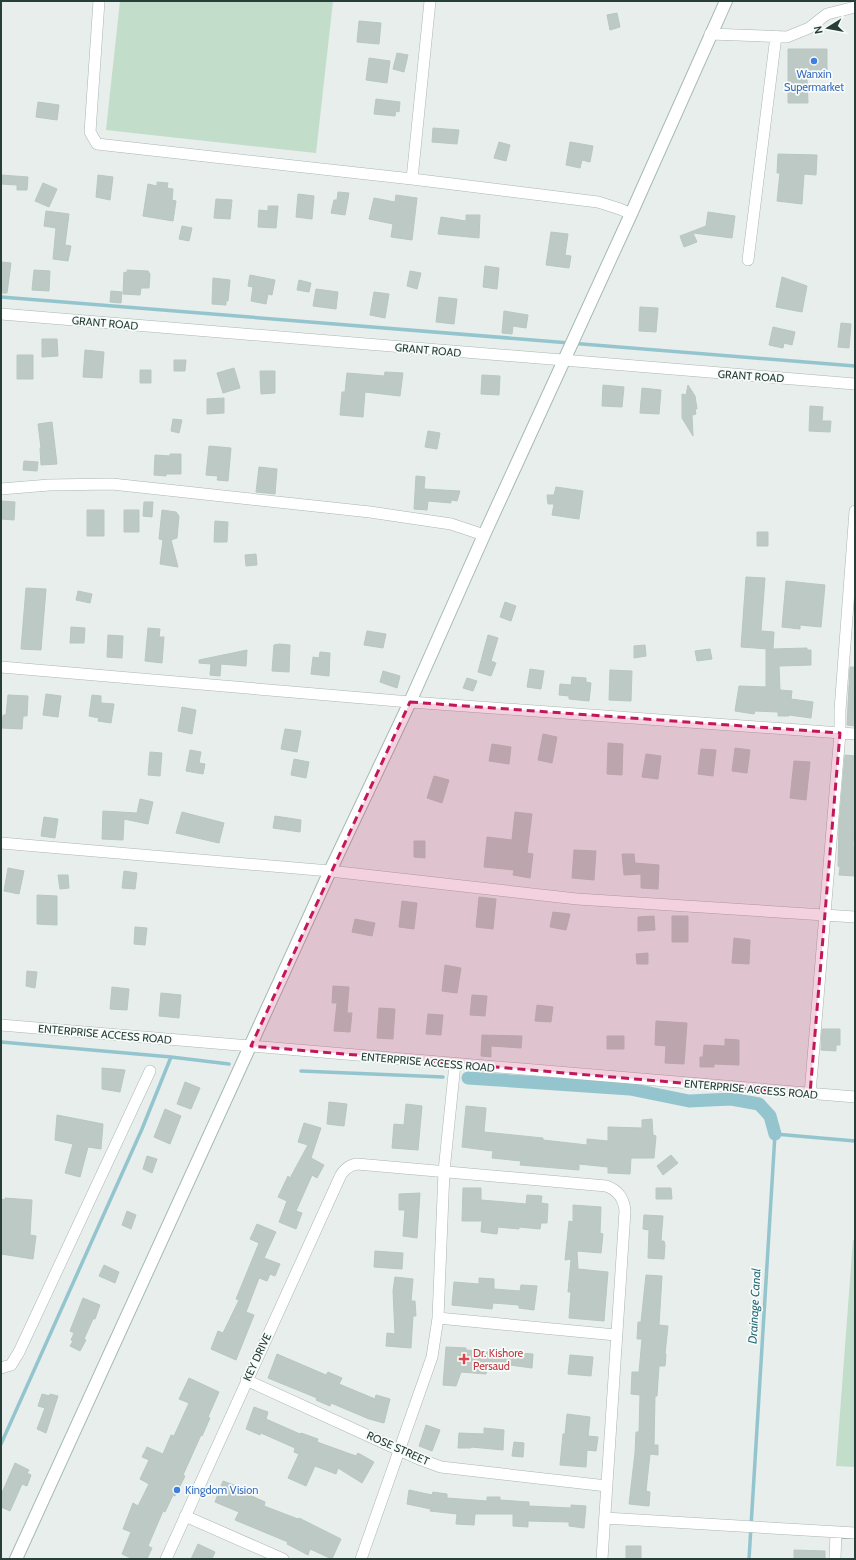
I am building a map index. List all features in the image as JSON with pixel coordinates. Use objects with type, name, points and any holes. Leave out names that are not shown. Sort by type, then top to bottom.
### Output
[{"type":"main road","points":[[16,1559],[330,871],[410,702],[484,535],[564,361],[626,211],[725,3]]},
{"type":"street","points":[[99,1],[90,132],[97,144],[412,179],[598,202],[626,211]]},
{"type":"street","points":[[412,179],[430,1]]},
{"type":"street","points":[[710,34],[787,37],[809,28],[827,14],[854,7]]},
{"type":"street","points":[[748,260],[776,36]]},
{"type":"street","name":"GRANT ROAD","points":[[1,314],[855,384]]},
{"type":"street","points":[[1,489],[49,485],[112,484],[370,512],[451,524],[484,535]]},
{"type":"street","points":[[810,1094],[840,733],[840,710],[853,561],[855,511]]},
{"type":"street","points":[[1,667],[410,702],[855,734]]},
{"type":"street","points":[[1,843],[330,871],[577,899],[855,917]]},
{"type":"street","name":"ENTERPRISE ACCESS ROAD","points":[[1,1025],[855,1098]]},
{"type":"street","points":[[361,1559],[432,1357],[438,1318],[444,1171],[455,1064]]},
{"type":"street","points":[[1,1368],[12,1365],[19,1352],[150,1071]]},
{"type":"street","name":"KEY DRIVE","points":[[166,1559],[246,1380],[341,1175],[347,1168],[357,1164],[444,1171]]},
{"type":"street","points":[[444,1171],[606,1186],[617,1192],[622,1199],[624,1211],[602,1559]]},
{"type":"street","points":[[438,1318],[616,1335]]},
{"type":"street","name":"ROSE STREET","points":[[246,1380],[419,1459],[441,1467],[607,1486]]},
{"type":"street","points":[[185,1516],[283,1559]]},
{"type":"street","points":[[605,1518],[855,1533]]},
{"type":"street","points":[[834,1559],[836,1532]]},
{"type":"highlighted area","points":[[410,702],[840,733],[810,1094],[251,1046]]},
{"type":"green space","points":[[120,1],[333,1],[316,153],[106,130]]},
{"type":"green space","points":[[853,1240],[855,1240],[855,1467],[836,1466]]},
{"type":"building","points":[[617,13],[620,27],[610,30],[607,15]]},
{"type":"building","points":[[359,21],[381,23],[379,44],[357,42]]},
{"type":"building","points":[[788,49],[827,49],[827,78],[807,78],[808,103],[788,103]]},
{"type":"building","points":[[397,53],[408,55],[404,72],[393,69]]},
{"type":"building","points":[[369,58],[390,61],[387,83],[366,80]]},
{"type":"building","points":[[376,99],[400,102],[399,112],[396,111],[395,116],[374,114]]},
{"type":"building","points":[[38,102],[59,105],[57,120],[36,117]]},
{"type":"building","points":[[433,128],[459,130],[457,144],[432,142]]},
{"type":"building","points":[[499,142],[510,145],[506,161],[494,158]]},
{"type":"building","points":[[570,142],[593,146],[590,162],[582,160],[580,168],[566,165]]},
{"type":"building","points":[[778,154],[817,155],[816,175],[804,174],[802,204],[777,201],[780,173],[777,173]]},
{"type":"building","points":[[1,175],[28,177],[27,190],[17,190],[17,185],[1,184]]},
{"type":"building","points":[[98,175],[113,177],[110,200],[96,197]]},
{"type":"building","points":[[157,182],[168,183],[167,188],[173,189],[172,200],[176,201],[173,221],[143,216],[148,184],[157,186]]},
{"type":"building","points":[[43,183],[57,189],[49,207],[35,201]]},
{"type":"building","points":[[338,192],[349,193],[345,215],[331,213],[334,200],[337,200]]},
{"type":"building","points":[[298,194],[314,196],[312,219],[296,217]]},
{"type":"building","points":[[396,195],[417,198],[412,240],[391,237],[393,224],[369,219],[374,198],[395,202]]},
{"type":"building","points":[[216,199],[232,200],[230,219],[214,218]]},
{"type":"building","points":[[268,206],[278,206],[276,228],[258,227],[259,210],[268,211]]},
{"type":"building","points":[[46,211],[69,214],[65,245],[71,246],[68,261],[53,259],[56,228],[44,226]]},
{"type":"building","points":[[708,212],[735,216],[732,238],[693,233],[697,242],[684,247],[680,236],[706,226]]},
{"type":"building","points":[[466,215],[480,215],[479,238],[438,234],[441,217],[466,221]]},
{"type":"building","points":[[182,226],[192,228],[189,241],[179,239]]},
{"type":"building","points":[[551,232],[568,234],[565,255],[571,256],[569,268],[546,265]]},
{"type":"building","points":[[1,262],[11,263],[7,293],[1,293]]},
{"type":"building","points":[[485,266],[499,268],[497,289],[483,287]]},
{"type":"building","points":[[34,270],[50,271],[49,291],[32,290]]},
{"type":"building","points":[[127,270],[148,271],[150,274],[149,288],[141,288],[140,295],[123,294],[124,272],[127,273]]},
{"type":"building","points":[[410,271],[421,273],[417,289],[407,286]]},
{"type":"building","points":[[250,275],[275,280],[272,295],[268,294],[266,304],[251,301],[253,287],[248,286]]},
{"type":"building","points":[[782,277],[807,286],[802,312],[776,307]]},
{"type":"building","points":[[213,278],[230,280],[228,301],[226,301],[226,305],[212,304]]},
{"type":"building","points":[[299,280],[311,283],[309,292],[297,290]]},
{"type":"building","points":[[316,289],[338,292],[336,309],[313,306]]},
{"type":"building","points":[[111,291],[122,292],[121,303],[110,302]]},
{"type":"building","points":[[374,292],[389,294],[385,318],[370,315]]},
{"type":"building","points":[[439,297],[457,299],[454,324],[436,322]]},
{"type":"building","points":[[640,307],[658,308],[656,332],[639,331]]},
{"type":"building","points":[[504,311],[528,315],[526,328],[513,326],[512,334],[502,333]]},
{"type":"building","points":[[841,323],[851,324],[849,348],[838,347]]},
{"type":"building","points":[[773,327],[795,332],[792,345],[784,343],[783,348],[769,345]]},
{"type":"building","points":[[42,339],[57,339],[58,356],[42,357]]},
{"type":"building","points":[[85,350],[104,352],[102,378],[83,377]]},
{"type":"building","points":[[17,355],[33,355],[33,379],[17,379]]},
{"type":"building","points":[[174,360],[186,360],[185,371],[174,371]]},
{"type":"building","points":[[234,368],[240,388],[223,393],[217,373]]},
{"type":"building","points":[[140,370],[151,370],[151,383],[140,383]]},
{"type":"building","points":[[260,371],[275,371],[275,393],[261,394]]},
{"type":"building","points":[[385,372],[403,373],[400,396],[365,392],[363,417],[340,415],[342,392],[345,392],[347,373],[384,376]]},
{"type":"building","points":[[482,375],[500,376],[499,395],[481,394]]},
{"type":"building","points":[[603,385],[624,387],[622,407],[602,406]]},
{"type":"building","points":[[688,385],[695,396],[697,409],[695,409],[696,414],[692,415],[693,436],[682,418],[682,394],[686,395]]},
{"type":"building","points":[[642,388],[661,390],[659,414],[640,413]]},
{"type":"building","points":[[224,398],[224,413],[207,414],[207,399]]},
{"type":"building","points":[[810,406],[823,407],[822,421],[831,421],[830,432],[809,431]]},
{"type":"building","points":[[173,419],[182,420],[179,433],[171,431]]},
{"type":"building","points":[[52,422],[57,464],[41,465],[41,448],[38,424]]},
{"type":"building","points":[[428,431],[440,433],[437,449],[425,447]]},
{"type":"building","points":[[209,446],[231,448],[228,481],[217,480],[218,476],[206,475]]},
{"type":"building","points":[[170,454],[181,454],[181,474],[166,474],[166,476],[154,475],[155,455],[170,456]]},
{"type":"building","points":[[24,461],[38,462],[37,471],[23,470]]},
{"type":"building","points":[[259,467],[277,469],[275,494],[256,492]]},
{"type":"building","points":[[416,476],[425,477],[424,489],[460,491],[457,501],[451,500],[451,503],[428,501],[427,510],[414,509]]},
{"type":"building","points":[[556,487],[583,491],[579,519],[552,515],[554,504],[548,504],[547,495],[554,495]]},
{"type":"building","points":[[1,501],[15,502],[14,520],[1,519]]},
{"type":"building","points":[[144,502],[153,502],[152,517],[143,516]]},
{"type":"building","points":[[87,510],[104,510],[104,536],[87,536]]},
{"type":"building","points":[[124,510],[139,510],[139,532],[124,532]]},
{"type":"building","points":[[162,510],[176,512],[179,516],[177,538],[171,540],[178,567],[160,564],[163,540],[159,539]]},
{"type":"building","points":[[215,521],[228,522],[227,542],[214,542]]},
{"type":"building","points":[[757,532],[768,532],[768,546],[757,546]]},
{"type":"building","points":[[256,554],[257,565],[246,566],[245,555]]},
{"type":"building","points":[[746,577],[765,578],[761,631],[774,632],[773,649],[807,648],[807,650],[811,650],[811,665],[779,666],[780,690],[792,691],[791,699],[813,702],[811,718],[789,715],[778,716],[778,712],[755,711],[754,714],[735,711],[739,686],[766,687],[766,649],[769,649],[741,647]]},
{"type":"building","points":[[786,581],[825,585],[821,627],[800,625],[800,629],[782,627]]},
{"type":"building","points":[[26,588],[46,589],[41,650],[21,649]]},
{"type":"building","points":[[78,591],[92,594],[90,603],[76,600]]},
{"type":"building","points":[[505,602],[516,606],[511,621],[500,617]]},
{"type":"building","points":[[71,627],[85,628],[84,643],[70,643]]},
{"type":"building","points":[[148,628],[160,629],[159,637],[164,637],[162,663],[145,661]]},
{"type":"building","points":[[367,631],[386,634],[383,648],[364,645]]},
{"type":"building","points":[[108,635],[123,636],[122,658],[107,657]]},
{"type":"building","points":[[488,635],[498,638],[491,661],[496,663],[491,676],[478,672]]},
{"type":"building","points":[[274,645],[290,645],[289,672],[272,671]]},
{"type":"building","points":[[645,645],[646,656],[634,658],[634,646]]},
{"type":"building","points":[[710,649],[712,659],[697,661],[695,651]]},
{"type":"building","points":[[247,650],[246,666],[221,664],[220,676],[210,675],[211,664],[199,663],[199,660]]},
{"type":"building","points":[[320,652],[330,653],[329,676],[311,674],[313,657],[319,658]]},
{"type":"building","points":[[850,667],[855,667],[855,726],[847,725]]},
{"type":"building","points":[[530,669],[544,671],[541,689],[527,687]]},
{"type":"building","points":[[610,670],[632,671],[631,701],[609,700]]},
{"type":"building","points":[[383,671],[400,676],[397,688],[380,682]]},
{"type":"building","points":[[572,677],[586,678],[586,682],[591,683],[589,701],[569,699],[569,696],[559,695],[560,684],[571,685]]},
{"type":"building","points":[[467,678],[477,681],[473,691],[463,688]]},
{"type":"building","points":[[46,694],[61,696],[58,717],[43,715]]},
{"type":"building","points":[[8,695],[28,696],[27,716],[23,716],[22,729],[2,728],[3,715],[6,715]]},
{"type":"building","points":[[92,695],[101,696],[101,703],[114,704],[111,723],[98,721],[99,718],[89,716]]},
{"type":"building","points":[[182,707],[196,710],[192,734],[178,731]]},
{"type":"building","points":[[285,729],[301,731],[297,752],[281,749]]},
{"type":"building","points":[[543,734],[557,737],[552,763],[538,760]]},
{"type":"building","points":[[608,743],[623,744],[622,775],[607,774]]},
{"type":"building","points":[[492,744],[511,747],[509,764],[489,761]]},
{"type":"building","points":[[735,748],[750,750],[747,773],[732,771]]},
{"type":"building","points":[[701,749],[716,750],[713,776],[698,774]]},
{"type":"building","points":[[190,750],[201,752],[199,763],[205,764],[203,774],[186,771]]},
{"type":"building","points":[[150,752],[162,753],[160,776],[148,775]]},
{"type":"building","points":[[646,754],[661,756],[658,779],[642,777]]},
{"type":"building","points":[[845,755],[855,756],[855,827],[853,847],[855,848],[855,876],[839,875],[840,867],[838,866],[839,826]]},
{"type":"building","points":[[294,759],[309,762],[306,778],[291,775]]},
{"type":"building","points":[[794,761],[810,762],[806,800],[790,798]]},
{"type":"building","points":[[434,776],[449,780],[442,803],[427,798]]},
{"type":"building","points":[[140,799],[153,802],[148,824],[124,819],[123,840],[102,839],[103,811],[137,813]]},
{"type":"building","points":[[182,812],[224,823],[219,843],[176,833]]},
{"type":"building","points":[[515,812],[532,814],[527,853],[533,854],[530,878],[513,875],[514,870],[484,867],[487,837],[512,840]]},
{"type":"building","points":[[275,816],[301,820],[300,832],[273,828]]},
{"type":"building","points":[[44,817],[58,819],[55,838],[41,836]]},
{"type":"building","points":[[414,841],[425,841],[425,858],[414,857]]},
{"type":"building","points":[[574,850],[596,851],[594,880],[572,878]]},
{"type":"building","points":[[622,854],[634,854],[635,863],[659,865],[658,889],[641,888],[641,874],[624,875]]},
{"type":"building","points":[[8,868],[24,871],[19,894],[4,891]]},
{"type":"building","points":[[124,871],[137,873],[135,889],[122,888]]},
{"type":"building","points":[[58,875],[68,875],[69,888],[60,889]]},
{"type":"building","points":[[37,895],[57,896],[57,925],[37,924]]},
{"type":"building","points":[[479,897],[496,899],[493,929],[476,927]]},
{"type":"building","points":[[402,901],[417,903],[414,929],[399,927]]},
{"type":"building","points":[[553,912],[570,914],[566,930],[550,927]]},
{"type":"building","points":[[654,916],[655,930],[638,931],[638,917]]},
{"type":"building","points":[[672,916],[688,916],[688,942],[672,942]]},
{"type":"building","points":[[355,919],[375,923],[372,936],[352,932]]},
{"type":"building","points":[[135,927],[147,928],[145,945],[134,944]]},
{"type":"building","points":[[734,938],[750,940],[749,964],[732,963]]},
{"type":"building","points":[[648,953],[648,964],[637,964],[636,954]]},
{"type":"building","points":[[445,965],[461,968],[457,993],[442,991]]},
{"type":"building","points":[[27,971],[37,972],[35,988],[26,986]]},
{"type":"building","points":[[333,986],[349,987],[347,1013],[352,1013],[350,1032],[334,1031],[337,1003],[332,1003]]},
{"type":"building","points":[[112,987],[129,989],[127,1010],[110,1009]]},
{"type":"building","points":[[161,993],[181,995],[179,1018],[159,1016]]},
{"type":"building","points":[[472,995],[487,996],[485,1016],[470,1015]]},
{"type":"building","points":[[537,1005],[553,1007],[551,1022],[535,1021]]},
{"type":"building","points":[[379,1008],[395,1009],[393,1039],[377,1038]]},
{"type":"building","points":[[428,1014],[443,1015],[441,1035],[426,1034]]},
{"type":"building","points":[[656,1021],[687,1023],[684,1064],[665,1063],[666,1046],[655,1045]]},
{"type":"building","points":[[822,1029],[840,1029],[840,1045],[836,1045],[836,1051],[821,1050]]},
{"type":"building","points":[[482,1035],[522,1036],[521,1048],[491,1046],[491,1057],[481,1056]]},
{"type":"building","points":[[607,1036],[624,1036],[624,1049],[607,1049]]},
{"type":"building","points":[[725,1039],[739,1040],[739,1065],[714,1064],[714,1067],[700,1067],[700,1057],[703,1057],[704,1045],[725,1046]]},
{"type":"building","points":[[102,1068],[125,1070],[120,1092],[102,1089]]},
{"type":"building","points":[[185,1082],[200,1088],[191,1109],[177,1104]]},
{"type":"building","points":[[329,1102],[347,1104],[344,1126],[327,1124]]},
{"type":"building","points":[[406,1104],[422,1106],[418,1150],[392,1148],[394,1124],[404,1125]]},
{"type":"building","points":[[466,1106],[486,1108],[484,1132],[543,1138],[543,1140],[587,1145],[587,1139],[608,1141],[608,1127],[642,1128],[642,1120],[652,1119],[653,1135],[656,1136],[654,1158],[631,1158],[630,1174],[608,1173],[608,1167],[579,1164],[579,1170],[520,1165],[521,1161],[492,1158],[493,1151],[462,1147]]},
{"type":"building","points":[[165,1109],[181,1116],[170,1144],[154,1137]]},
{"type":"building","points":[[57,1115],[103,1124],[101,1149],[88,1147],[80,1177],[65,1173],[73,1144],[55,1140]]},
{"type":"building","points":[[304,1123],[321,1128],[311,1158],[324,1165],[317,1178],[312,1175],[296,1211],[302,1213],[296,1229],[279,1222],[287,1201],[278,1197],[288,1176],[290,1178],[308,1145],[298,1142]]},
{"type":"building","points":[[671,1155],[678,1163],[663,1175],[657,1166]]},
{"type":"building","points":[[147,1156],[157,1159],[152,1173],[143,1169]]},
{"type":"building","points":[[463,1188],[481,1188],[481,1200],[526,1204],[527,1195],[542,1196],[541,1203],[548,1204],[547,1223],[541,1223],[540,1229],[498,1227],[497,1234],[481,1232],[482,1221],[462,1221]]},
{"type":"building","points":[[656,1188],[671,1188],[672,1199],[656,1199]]},
{"type":"building","points":[[420,1193],[417,1238],[403,1236],[405,1210],[399,1210],[399,1194]]},
{"type":"building","points":[[5,1198],[32,1200],[30,1235],[36,1236],[33,1259],[1,1254],[1,1199],[5,1200]]},
{"type":"building","points":[[573,1205],[601,1207],[600,1233],[603,1234],[601,1253],[577,1251],[578,1269],[608,1272],[604,1321],[569,1318],[571,1292],[568,1292],[571,1259],[565,1260],[569,1221],[573,1222]]},
{"type":"building","points":[[127,1211],[136,1215],[131,1229],[122,1225]]},
{"type":"building","points":[[644,1215],[663,1216],[661,1241],[664,1241],[665,1245],[664,1259],[648,1258],[649,1230],[643,1229]]},
{"type":"building","points":[[257,1224],[276,1232],[264,1258],[280,1264],[275,1276],[270,1274],[267,1281],[259,1278],[246,1312],[254,1315],[236,1360],[211,1349],[218,1331],[223,1333],[239,1300],[236,1299],[259,1243],[250,1239]]},
{"type":"building","points":[[375,1251],[403,1253],[402,1269],[374,1267]]},
{"type":"building","points":[[104,1265],[119,1272],[115,1283],[99,1276]]},
{"type":"building","points":[[646,1275],[662,1276],[659,1325],[668,1326],[665,1366],[659,1366],[657,1396],[655,1396],[654,1445],[658,1445],[658,1455],[650,1454],[646,1491],[650,1492],[649,1506],[629,1504],[636,1432],[639,1432],[640,1395],[631,1394],[632,1372],[639,1372],[642,1339],[637,1339],[638,1322],[641,1322]]},
{"type":"building","points":[[395,1277],[413,1279],[411,1301],[415,1301],[416,1316],[413,1316],[411,1348],[386,1346],[387,1333],[395,1334],[393,1291]]},
{"type":"building","points":[[479,1278],[494,1279],[494,1289],[520,1291],[521,1285],[537,1286],[534,1310],[519,1308],[519,1305],[493,1303],[492,1309],[452,1305],[454,1282],[479,1284]]},
{"type":"building","points":[[83,1298],[100,1305],[80,1351],[70,1346],[73,1341],[71,1340],[74,1333],[70,1331]]},
{"type":"building","points":[[446,1347],[466,1348],[466,1350],[488,1352],[488,1354],[518,1357],[519,1353],[533,1354],[532,1368],[510,1365],[509,1370],[487,1368],[486,1374],[461,1372],[456,1386],[443,1385]]},
{"type":"building","points":[[277,1354],[326,1375],[328,1372],[342,1378],[339,1384],[375,1399],[376,1395],[390,1399],[384,1423],[369,1419],[331,1403],[330,1406],[316,1400],[317,1398],[268,1378]]},
{"type":"building","points":[[570,1355],[593,1357],[591,1376],[568,1374]]},
{"type":"building","points":[[189,1378],[219,1392],[208,1417],[210,1418],[183,1475],[185,1476],[175,1496],[173,1495],[165,1512],[163,1511],[148,1546],[152,1548],[147,1559],[133,1559],[122,1554],[131,1532],[123,1529],[133,1503],[138,1506],[149,1484],[140,1479],[149,1460],[142,1457],[147,1447],[163,1454],[171,1435],[174,1436],[189,1403],[179,1399]]},
{"type":"building","points":[[42,1394],[58,1396],[46,1433],[37,1429],[45,1408],[38,1406]]},
{"type":"building","points":[[254,1407],[268,1412],[266,1419],[300,1434],[301,1433],[318,1439],[317,1442],[356,1456],[358,1453],[374,1462],[362,1483],[338,1468],[336,1474],[315,1466],[306,1486],[288,1478],[299,1454],[294,1452],[295,1448],[261,1433],[260,1435],[246,1429]]},
{"type":"building","points":[[567,1414],[590,1417],[588,1436],[598,1437],[596,1451],[587,1450],[586,1467],[560,1465],[563,1434],[565,1434]]},
{"type":"building","points":[[426,1425],[440,1430],[432,1451],[419,1446]]},
{"type":"building","points":[[484,1428],[504,1430],[503,1450],[471,1447],[458,1448],[459,1433],[484,1434]]},
{"type":"building","points":[[514,1442],[524,1443],[523,1457],[512,1456]]},
{"type":"building","points":[[15,1463],[29,1470],[27,1473],[31,1475],[27,1486],[22,1484],[10,1511],[1,1507],[1,1495]]},
{"type":"building","points":[[223,1481],[239,1487],[238,1490],[265,1502],[264,1506],[298,1519],[299,1518],[341,1539],[332,1559],[310,1549],[308,1555],[287,1544],[288,1542],[235,1520],[239,1512],[215,1502]]},
{"type":"building","points":[[409,1490],[432,1495],[433,1492],[447,1494],[447,1498],[487,1501],[487,1497],[500,1497],[500,1500],[529,1502],[529,1506],[571,1508],[571,1505],[586,1506],[584,1528],[569,1526],[569,1522],[528,1521],[528,1527],[513,1526],[513,1514],[475,1514],[474,1525],[456,1524],[457,1514],[430,1511],[431,1509],[407,1504]]},
{"type":"building","points":[[198,1544],[215,1552],[212,1559],[191,1559]]},
{"type":"building","points":[[626,1546],[641,1546],[641,1559],[626,1559]]},
{"type":"building","points":[[794,1550],[825,1551],[825,1559],[794,1559]]},
{"type":"waterway","points":[[1,297],[855,366]]},
{"type":"waterway","points":[[1,1042],[171,1057],[229,1064]]},
{"type":"waterway","points":[[1,1444],[142,1129],[171,1057]]},
{"type":"waterway","points":[[301,1071],[443,1077]]},
{"type":"waterway","points":[[468,1078],[630,1089],[689,1101],[731,1099],[759,1104],[770,1116],[775,1134]]},
{"type":"waterway","name":"Drainage Canal","points":[[749,1559],[775,1134],[855,1141]]},
{"type":"place","name":"Wanxin Supermarket","points":[[814,61]]},
{"type":"place","name":"Dr. Kishore Persaud","points":[[464,1359]]},
{"type":"place","name":"Kingdom Vision","points":[[177,1490]]}]
